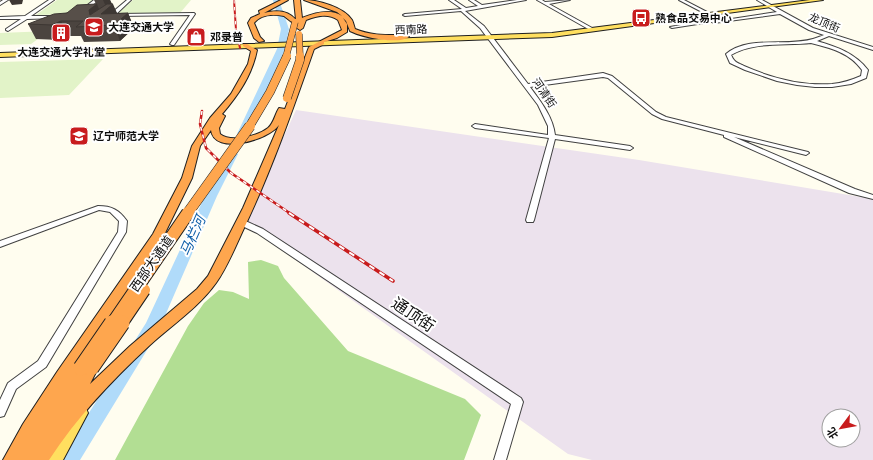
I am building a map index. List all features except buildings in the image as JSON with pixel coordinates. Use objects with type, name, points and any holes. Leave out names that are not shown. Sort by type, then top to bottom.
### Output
[{"type":"highway","points":[[10,460],[28,429],[158,235],[187,178],[196,146],[213,120],[234,95],[250,64],[254,50],[245,43],[252,38],[245,23],[252,17],[285,0]]},
{"type":"highway","name":"西部大通道","points":[[293,0],[299,33]]},
{"type":"highway","name":"西部大通道","points":[[26,460],[86,368],[251,131],[282,81],[299,33],[297,0]]},
{"type":"highway","points":[[307,0],[344,14],[349,20],[352,30],[357,33],[371,36],[406,37]]},
{"type":"highway","points":[[262,42],[257,38],[251,23],[253,20],[263,15],[281,14],[290,16],[299,33]]},
{"type":"highway","points":[[39,460],[49,455],[97,387],[113,370],[202,292],[212,279],[222,262],[241,222],[283,126],[311,48],[345,31],[344,20],[336,15],[325,14],[309,17],[304,20],[299,33],[300,60],[298,71],[274,126],[270,131],[256,137],[235,141],[221,138],[217,135],[215,128],[225,104]]},
{"type":"highway","name":"西部大通道","points":[[49,455],[86,368]]},
{"type":"main road","name":"西南路","points":[[590,28],[691,17],[800,0]]},
{"type":"main road","name":"西南路","points":[[0,55],[262,42],[299,33],[323,41],[552,35],[590,28],[705,12],[821,0]]},
{"type":"main road","name":"西南路","points":[[323,41],[406,37],[489,37]]},
{"type":"main road","name":"西南路","points":[[0,49],[245,43]]},
{"type":"main road","points":[[0,52],[77,47]]},
{"type":"main road","points":[[47,50],[71,52]]},
{"type":"street","points":[[0,4],[6,0]]},
{"type":"street","points":[[8,30],[52,0]]},
{"type":"street","points":[[76,16],[97,0]]},
{"type":"street","points":[[106,17],[111,15],[128,0]]},
{"type":"street","name":"河清街","points":[[451,0],[464,9],[482,27],[527,86],[546,114],[551,126],[552,137],[530,220]]},
{"type":"street","points":[[471,0],[482,7]]},
{"type":"street","points":[[405,15],[482,7],[524,0]]},
{"type":"street","points":[[539,0],[590,28]]},
{"type":"street","points":[[544,3],[568,0]]},
{"type":"street","points":[[682,0],[705,12]]},
{"type":"street","name":"龙顶街","points":[[758,0],[811,29],[873,49]]},
{"type":"street","points":[[714,22],[782,12]]},
{"type":"street","points":[[111,15],[193,14],[172,44]]},
{"type":"street","points":[[0,18],[61,17]]},
{"type":"street","points":[[672,28],[702,23],[691,17]]},
{"type":"street","points":[[811,41],[837,49],[860,62],[865,70],[864,77],[841,85],[815,85],[793,82],[749,71],[732,62],[728,54],[734,50],[762,44],[811,41],[828,35]]},
{"type":"street","points":[[527,86],[603,75],[610,77],[654,113],[664,118],[806,153]]},
{"type":"street","points":[[475,126],[630,148]]},
{"type":"street","points":[[711,129],[852,191],[873,197]]},
{"type":"street","points":[[0,244],[98,208],[109,208],[117,212],[123,221],[122,232],[42,364],[12,386],[0,412]]},
{"type":"street","name":"通顶街","points":[[241,222],[260,231],[516,402],[500,460]]},
{"type":"shaded area","points":[[296,110],[639,160],[873,199],[873,460],[592,460],[568,454],[244,223]]},
{"type":"green space","points":[[57,0],[93,0],[75,14],[36,15]]},
{"type":"green space","points":[[133,0],[191,0],[180,13],[117,14]]},
{"type":"green space","points":[[49,31],[31,44],[0,45],[0,33]]},
{"type":"green space","points":[[103,59],[69,95],[0,98],[0,62]]},
{"type":"green space","points":[[261,260],[278,266],[284,278],[348,351],[465,399],[481,415],[464,460],[115,460],[188,326],[204,303],[219,290],[233,292],[249,299],[248,262]]},
{"type":"waterway","name":"马栏河","points":[[242,134],[281,49],[285,29],[276,0]]},
{"type":"waterway","name":"马栏河","points":[[69,460],[152,327],[211,196],[233,154]]},
{"type":"railway","points":[[234,0],[236,30],[240,48]]},
{"type":"railway","points":[[202,111],[200,124],[206,148],[231,173],[291,214]]},
{"type":"railway","points":[[289,213],[393,281]]},
{"type":"place","name":"熟食品交易中心","points":[[641,18]]},
{"type":"place","name":"大连交通大学","points":[[94,27]]},
{"type":"place","name":"大连交通大学礼堂","points":[[61,33]]},
{"type":"place","name":"邓录普","points":[[196,37]]},
{"type":"place","name":"辽宁师范大学","points":[[79,136]]}]
